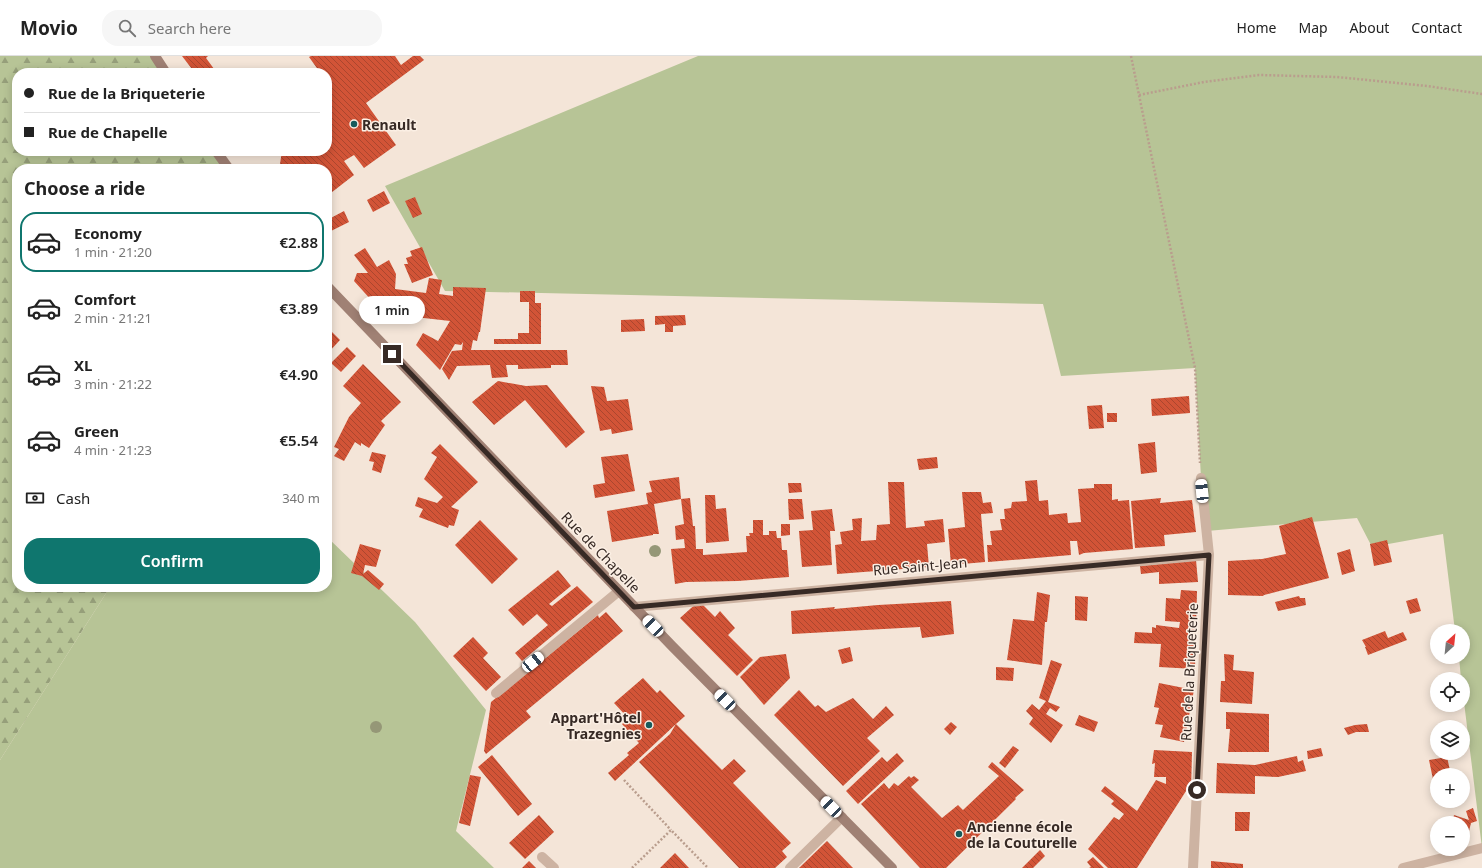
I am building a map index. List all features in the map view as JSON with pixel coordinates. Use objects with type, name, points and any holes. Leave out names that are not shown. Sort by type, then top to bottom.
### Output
[{"type":"main road","points":[[155,56],[163,68]]},
{"type":"main road","name":"Rue de Chapelle","points":[[332,291],[634,607],[892,868]]},
{"type":"street","name":"Rue de la Briqueterie","points":[[1193,868],[1209,555],[1201,478]]},
{"type":"street","name":"Rue Saint-Jean","points":[[634,607],[1209,555]]},
{"type":"street","points":[[496,693],[619,591]]},
{"type":"street","points":[[790,868],[842,818]]},
{"type":"street","points":[[1403,868],[1482,848]]},
{"type":"street","points":[[542,857],[554,868]]},
{"type":"path","points":[[1131,56],[1195,368],[1201,478]]},
{"type":"path","points":[[1139,94],[1204,82],[1259,75],[1337,77],[1427,86],[1482,94]]},
{"type":"path","points":[[624,780],[708,868]]},
{"type":"path","points":[[632,868],[671,830]]},
{"type":"green space","points":[[0,56],[155,56],[163,68],[12,68],[12,156],[220,156],[225,164],[12,164],[12,592],[107,592],[0,760]]},
{"type":"green space","points":[[698,56],[1482,56],[1482,848],[1470,751],[1470,720],[1466,720],[1465,712],[1470,712],[1470,672],[1460,672],[1460,664],[1470,664],[1470,624],[1454,624],[1443,534],[1372,547],[1357,518],[1207,531],[1201,478],[1195,368],[1061,376],[1043,304],[445,291],[385,186]]},
{"type":"green space","points":[[332,542],[415,622],[486,710],[456,831],[494,868],[0,868],[0,760],[107,592],[332,592]]},
{"type":"building","points":[[182,56],[208,56],[206,58],[213,68],[191,68]]},
{"type":"building","name":"Renault","points":[[395,56],[401,65],[413,56],[420,56],[424,60],[366,103],[396,145],[364,168],[354,155],[344,161],[354,175],[332,192],[332,164],[280,164],[281,156],[332,156],[332,68],[317,68],[309,57]]},
{"type":"building","points":[[384,191],[390,203],[373,212],[367,200]]},
{"type":"building","points":[[415,197],[422,214],[413,218],[405,201]]},
{"type":"building","points":[[344,211],[349,222],[332,230],[332,217]]},
{"type":"building","points":[[422,247],[433,275],[412,283],[404,264],[408,264],[406,258],[412,256],[410,251]]},
{"type":"building","points":[[365,248],[377,267],[389,260],[396,274],[395,289],[426,293],[429,278],[442,280],[439,294],[453,296],[453,287],[486,288],[480,332],[477,341],[473,340],[471,350],[567,350],[568,365],[551,365],[551,368],[518,369],[518,365],[506,365],[508,377],[492,378],[490,365],[457,366],[449,380],[442,369],[452,351],[462,350],[463,342],[461,345],[455,344],[440,370],[416,345],[423,333],[438,341],[450,321],[382,312],[354,281],[357,273],[368,273],[354,255]]},
{"type":"building","points":[[520,291],[535,291],[535,303],[541,303],[541,344],[494,344],[494,339],[518,339],[518,333],[529,333],[529,302],[520,302]]},
{"type":"building","points":[[685,315],[686,325],[673,326],[673,332],[665,332],[665,324],[655,325],[655,316]]},
{"type":"building","points":[[644,319],[645,331],[621,332],[621,320]]},
{"type":"building","points":[[332,332],[340,340],[332,349]]},
{"type":"building","points":[[347,347],[356,356],[341,372],[332,364],[332,362]]},
{"type":"building","points":[[363,364],[401,402],[381,421],[385,425],[369,448],[361,443],[361,446],[355,442],[344,461],[334,456],[339,449],[334,447],[349,417],[361,403],[343,386]]},
{"type":"building","points":[[498,381],[526,386],[547,385],[585,432],[566,448],[525,400],[494,425],[472,402]]},
{"type":"building","points":[[591,386],[604,387],[607,401],[628,399],[633,430],[612,434],[611,429],[600,431]]},
{"type":"building","points":[[1189,396],[1190,413],[1152,416],[1151,399]]},
{"type":"building","points":[[1102,405],[1104,428],[1089,429],[1087,406]]},
{"type":"building","points":[[1107,413],[1117,413],[1117,422],[1107,422]]},
{"type":"building","points":[[1155,442],[1157,472],[1141,474],[1138,444]]},
{"type":"building","points":[[440,444],[478,482],[451,507],[459,510],[454,526],[449,525],[448,528],[419,517],[423,509],[415,506],[418,497],[437,503],[443,497],[424,479],[437,457],[431,453]]},
{"type":"building","points":[[372,452],[386,455],[381,473],[372,470],[374,462],[369,461]]},
{"type":"building","points":[[628,454],[635,491],[595,498],[593,485],[605,483],[601,457]]},
{"type":"building","points":[[937,457],[938,468],[919,470],[917,459]]},
{"type":"building","points":[[679,477],[681,499],[654,504],[659,534],[612,542],[607,511],[648,504],[646,493],[652,492],[649,481]]},
{"type":"building","points":[[1037,480],[1039,501],[1048,500],[1049,515],[1067,513],[1068,523],[1081,522],[1078,489],[1094,488],[1094,484],[1112,484],[1112,500],[1129,500],[1133,549],[1084,553],[1079,555],[1077,541],[1070,541],[1071,555],[988,562],[987,545],[992,545],[990,531],[1002,530],[1000,519],[1005,519],[1004,509],[1011,508],[1012,502],[1027,501],[1025,481]]},
{"type":"building","points":[[888,482],[904,482],[906,528],[925,526],[924,521],[943,519],[945,542],[927,544],[929,567],[837,574],[835,545],[842,544],[840,532],[853,530],[852,519],[862,518],[861,541],[876,540],[877,525],[890,524]]},
{"type":"building","points":[[788,483],[801,483],[802,492],[789,493]]},
{"type":"building","points":[[962,492],[981,492],[983,503],[991,502],[993,513],[981,514],[985,562],[951,565],[948,529],[965,527]]},
{"type":"building","points":[[705,495],[715,495],[716,509],[726,508],[729,541],[706,543]]},
{"type":"building","points":[[690,498],[693,526],[695,526],[696,549],[703,549],[703,555],[747,552],[746,536],[750,536],[749,533],[753,533],[753,520],[763,520],[763,535],[769,535],[769,531],[776,531],[777,538],[781,538],[782,550],[787,550],[789,577],[738,581],[686,582],[675,584],[671,549],[685,548],[684,539],[676,540],[675,526],[684,524],[681,499]]},
{"type":"building","points":[[1161,498],[1160,503],[1192,500],[1196,532],[1164,535],[1165,546],[1135,548],[1131,501]]},
{"type":"building","points":[[788,499],[802,499],[804,519],[789,520]]},
{"type":"building","points":[[832,509],[835,531],[830,531],[832,565],[802,567],[799,531],[813,530],[811,511]]},
{"type":"building","points":[[1312,517],[1329,578],[1263,596],[1228,595],[1228,561],[1262,559],[1286,554],[1279,526]]},
{"type":"building","points":[[480,520],[518,559],[492,584],[455,545]]},
{"type":"building","points":[[781,524],[790,524],[790,535],[781,536]]},
{"type":"building","points":[[1387,540],[1392,562],[1374,566],[1370,544]]},
{"type":"building","points":[[360,544],[381,550],[376,567],[365,565],[363,574],[368,570],[384,584],[379,590],[362,576],[351,573]]},
{"type":"building","points":[[1350,549],[1355,571],[1342,575],[1337,553]]},
{"type":"building","points":[[1196,560],[1198,582],[1159,584],[1159,572],[1141,574],[1140,566]]},
{"type":"building","points":[[558,570],[571,586],[549,604],[552,606],[577,586],[593,602],[522,661],[515,653],[548,625],[537,614],[523,626],[508,610]]},
{"type":"building","points":[[1181,590],[1197,591],[1195,669],[1159,667],[1161,644],[1134,643],[1135,632],[1152,633],[1152,627],[1156,628],[1156,625],[1179,628],[1180,622],[1165,621],[1166,598],[1180,599]]},
{"type":"building","points":[[1037,592],[1050,595],[1047,622],[1045,622],[1042,665],[1007,660],[1013,619],[1034,621]]},
{"type":"building","points":[[1075,596],[1088,597],[1087,621],[1075,620]]},
{"type":"building","points":[[1299,596],[1300,598],[1305,598],[1306,605],[1278,611],[1275,602]]},
{"type":"building","points":[[1417,598],[1421,611],[1410,614],[1406,601]]},
{"type":"building","points":[[699,601],[715,617],[720,611],[735,628],[728,635],[753,660],[737,676],[680,618]]},
{"type":"building","points":[[951,601],[954,634],[922,638],[920,627],[792,634],[791,611],[835,607],[834,609]]},
{"type":"building","points":[[606,612],[623,631],[526,711],[531,717],[486,754],[484,751],[491,702],[598,615],[599,618]]},
{"type":"building","points":[[1385,631],[1388,638],[1403,632],[1407,640],[1368,655],[1362,640]]},
{"type":"building","points":[[473,637],[488,653],[483,658],[501,677],[486,691],[453,656]]},
{"type":"building","points":[[850,647],[853,661],[842,664],[838,650]]},
{"type":"building","points":[[786,654],[790,678],[764,705],[740,677],[760,657]]},
{"type":"building","points":[[1224,654],[1234,655],[1233,670],[1254,672],[1252,704],[1220,702],[1221,681],[1225,681]]},
{"type":"building","points":[[1051,660],[1062,664],[1048,702],[1060,707],[1056,712],[1050,708],[1046,714],[1063,725],[1051,743],[1029,724],[1033,718],[1026,711],[1032,704],[1039,710],[1046,701],[1039,698]]},
{"type":"building","points":[[996,667],[1014,668],[1013,681],[996,680]]},
{"type":"building","points":[[643,678],[657,693],[660,690],[685,716],[615,781],[608,773],[629,755],[627,753],[639,743],[622,724],[629,719],[614,703]]},
{"type":"building","points":[[1159,683],[1194,690],[1184,742],[1160,737],[1163,725],[1155,724],[1159,708],[1154,707]]},
{"type":"building","points":[[799,690],[815,707],[818,705],[826,712],[853,698],[873,719],[886,706],[894,715],[867,738],[880,751],[843,786],[774,715]]},
{"type":"building","points":[[1226,712],[1269,714],[1269,752],[1228,752],[1230,729],[1226,729]]},
{"type":"building","points":[[1079,715],[1098,722],[1094,732],[1075,725]]},
{"type":"building","points":[[951,722],[957,727],[950,735],[944,729]]},
{"type":"building","points":[[676,724],[722,770],[734,759],[746,771],[733,783],[791,843],[782,851],[787,857],[775,868],[739,868],[639,762],[670,734]]},
{"type":"building","points":[[1367,724],[1369,732],[1356,732],[1348,735],[1344,728],[1355,725]]},
{"type":"building","points":[[1013,746],[1019,750],[1005,768],[999,763]]},
{"type":"building","points":[[1321,748],[1323,756],[1308,759],[1307,751]]},
{"type":"building","points":[[1154,750],[1192,752],[1191,793],[1186,791],[1137,868],[1108,868],[1088,849],[1114,817],[1119,820],[1124,814],[1111,804],[1114,801],[1101,791],[1105,786],[1137,811],[1156,780],[1166,784],[1166,777],[1154,777],[1155,763],[1152,764]]},
{"type":"building","points":[[897,753],[904,761],[858,804],[846,791],[882,757],[887,762]]},
{"type":"building","points":[[492,755],[532,804],[518,816],[478,767]]},
{"type":"building","points":[[1297,756],[1298,762],[1303,760],[1306,771],[1278,777],[1255,776],[1255,794],[1216,793],[1217,763],[1255,765]]},
{"type":"building","points":[[1429,760],[1448,760],[1449,768],[1431,768]]},
{"type":"building","points":[[992,762],[1024,790],[946,868],[920,868],[861,804],[884,783],[889,789],[894,783],[898,786],[909,776],[911,778],[914,776],[919,780],[911,787],[942,818],[958,805],[963,810],[999,776],[988,767]]},
{"type":"building","points":[[470,775],[481,777],[470,826],[459,823]]},
{"type":"building","points":[[1473,808],[1477,821],[1471,823],[1470,827],[1470,816],[1468,816],[1466,811]]},
{"type":"building","points":[[1235,812],[1250,812],[1249,831],[1235,831]]},
{"type":"building","points":[[539,815],[554,832],[525,859],[509,843]]},
{"type":"building","points":[[827,841],[853,868],[799,868]]},
{"type":"building","points":[[1040,850],[1045,856],[1033,868],[1022,868]]},
{"type":"building","points":[[675,853],[689,868],[660,868]]},
{"type":"building","points":[[1093,857],[1104,868],[1089,868],[1091,867],[1087,862]]},
{"type":"building","points":[[529,861],[536,868],[522,868]]},
{"type":"building","points":[[1211,861],[1243,864],[1243,868],[1211,868]]},
{"type":"place","name":"Renault","points":[[354,124]]},
{"type":"place","name":"Appart'Hôtel Trazegnies","points":[[649,725]]},
{"type":"place","name":"Ancienne école de la Couturelle","points":[[959,834]]},
{"type":"route","points":[[392,354],[634,607],[652,604],[1209,555],[1197,790]]}]
